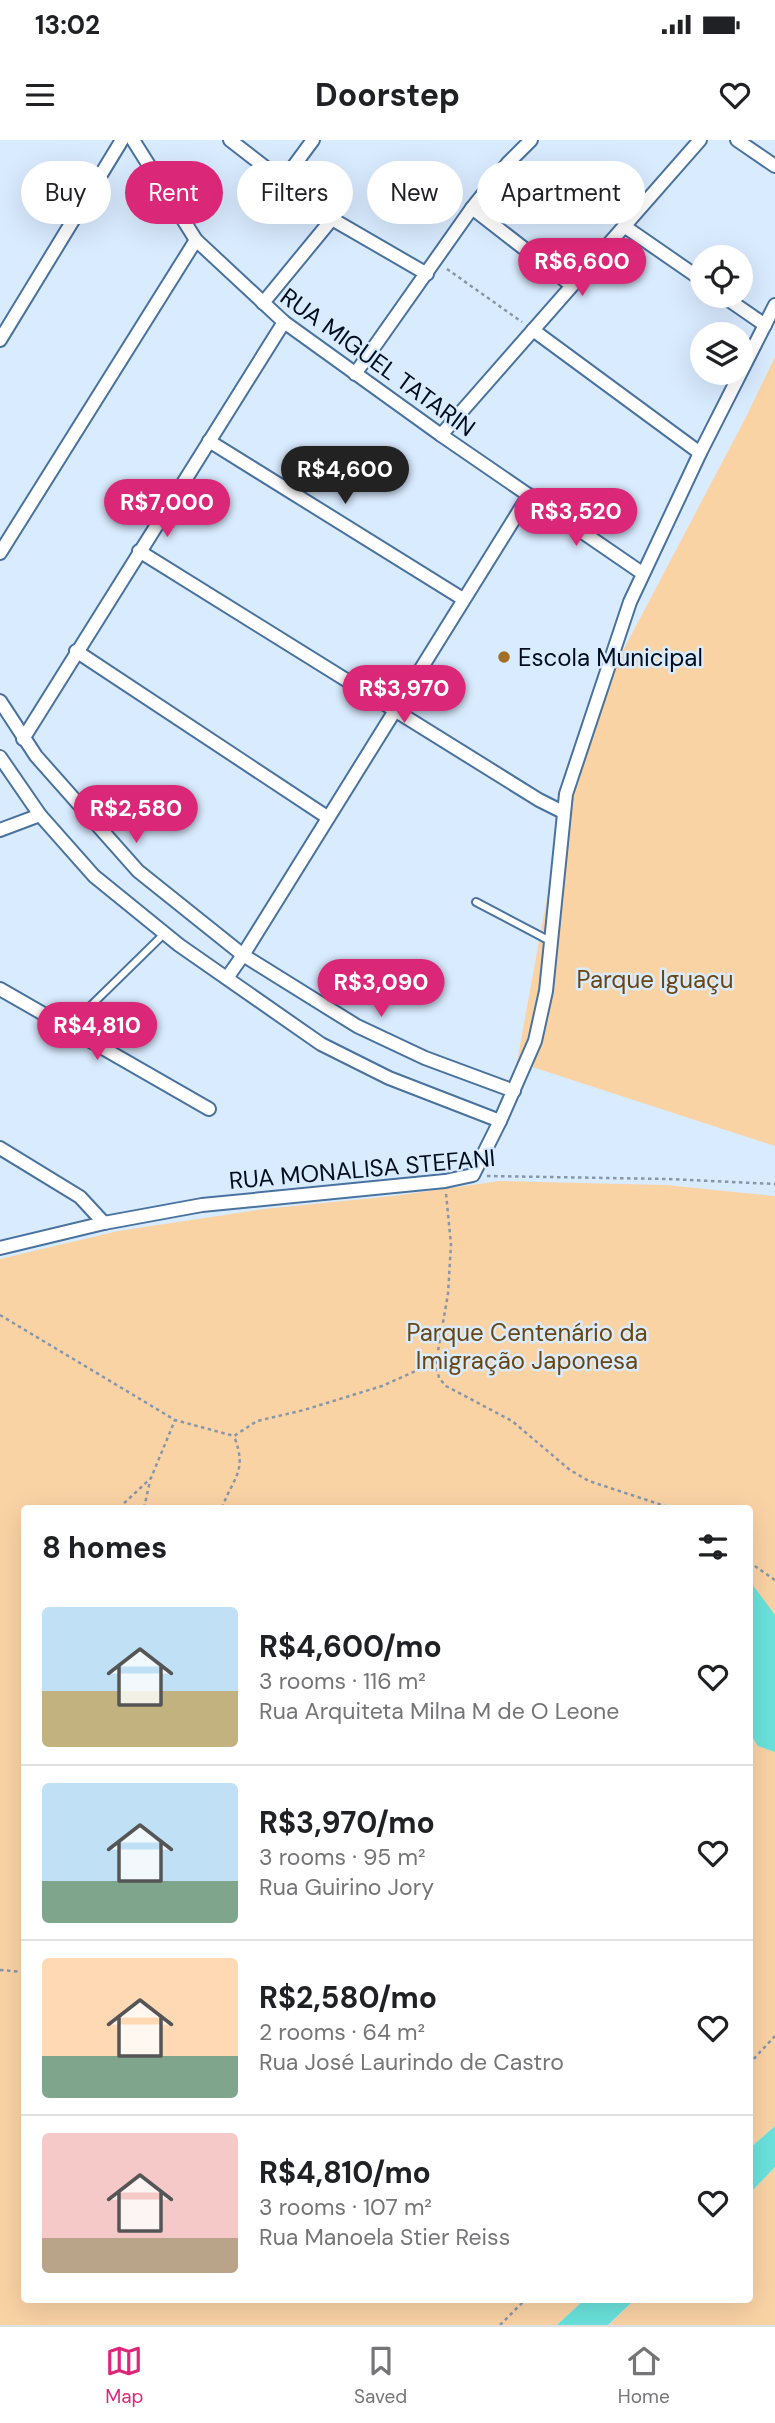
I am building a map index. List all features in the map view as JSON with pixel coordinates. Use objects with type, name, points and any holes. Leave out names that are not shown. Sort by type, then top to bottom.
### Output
[{"type":"street","points":[[0,340],[122,140]]},
{"type":"street","name":"RUA MIGUEL TATARIN","points":[[133,140],[196,240],[284,322],[441,435],[642,573]]},
{"type":"street","points":[[230,140],[256,161]]},
{"type":"street","points":[[298,161],[313,140]]},
{"type":"street","points":[[441,435],[700,140]]},
{"type":"street","points":[[737,140],[775,166]]},
{"type":"street","points":[[355,374],[472,208],[526,141]]},
{"type":"street","points":[[472,208],[571,285]]},
{"type":"street","points":[[263,303],[328,224]]},
{"type":"street","points":[[341,224],[427,274]]},
{"type":"street","points":[[624,226],[690,273]]},
{"type":"street","points":[[0,553],[196,240]]},
{"type":"street","points":[[473,1175],[535,1041],[546,991],[563,812],[570,781],[642,573],[775,305]]},
{"type":"street","points":[[740,308],[765,325]]},
{"type":"street","points":[[23,739],[284,322]]},
{"type":"street","points":[[533,330],[700,453]]},
{"type":"street","points":[[209,441],[463,599]]},
{"type":"street","points":[[227,978],[529,495]]},
{"type":"street","points":[[139,551],[539,800],[563,812]]},
{"type":"street","points":[[76,651],[327,817]]},
{"type":"street","points":[[0,701],[23,739],[99,830],[138,871],[243,956],[357,1026],[425,1058],[514,1091]]},
{"type":"street","points":[[0,757],[40,815],[94,876],[165,933],[321,1044],[389,1079],[500,1121]]},
{"type":"street","points":[[0,830],[40,815]]},
{"type":"street","points":[[0,989],[209,1109]]},
{"type":"street","points":[[0,1148],[80,1197],[104,1223]]},
{"type":"street","name":"RUA MONALISA STEFANI","points":[[0,1248],[104,1223],[202,1205],[445,1181],[473,1175]]},
{"type":"lane","points":[[476,902],[552,942]]},
{"type":"lane","points":[[69,1027],[165,933]]},
{"type":"path","points":[[436,261],[533,330]]},
{"type":"path","name":"RUA MONALISA STEFANI","points":[[473,1175],[775,1184]]},
{"type":"path","points":[[445,1181],[451,1244],[449,1282],[436,1362],[439,1378],[446,1386],[512,1421],[570,1470],[589,1480],[664,1505]]},
{"type":"path","points":[[0,1315],[175,1420],[234,1436],[257,1421],[382,1386],[436,1362]]},
{"type":"path","points":[[145,1505],[151,1478],[175,1420]]},
{"type":"path","points":[[224,1505],[239,1474],[240,1453],[234,1436]]},
{"type":"path","points":[[122,1505],[151,1478]]},
{"type":"path","points":[[753,1565],[775,1580]]},
{"type":"path","points":[[0,1970],[21,1972]]},
{"type":"path","points":[[753,2060],[775,2036]]},
{"type":"path","points":[[500,2325],[522,2303]]},
{"type":"green space","name":"Parque Iguaçu","points":[[775,357],[775,1146],[517,1062],[561,821],[606,683]]},
{"type":"green space","name":"Parque Centenário da Imigração Japonesa","points":[[500,1181],[666,1185],[775,1196],[775,2126],[753,2145],[753,1505],[21,1505],[21,2303],[581,2303],[557,2325],[0,2325],[0,1259],[118,1231],[264,1209],[393,1196]]},
{"type":"green space","points":[[775,2167],[775,2325],[609,2325],[631,2303],[753,2303],[753,2190]]},
{"type":"shaded area","points":[[753,1585],[775,1615],[775,1752],[758,1746],[753,1738]]},
{"type":"shaded area","points":[[775,2126],[775,2167],[753,2190],[753,2145]]},
{"type":"shaded area","points":[[581,2303],[631,2303],[608,2325],[557,2325]]},
{"type":"place","name":"Escola Municipal","points":[[504,657]]}]
